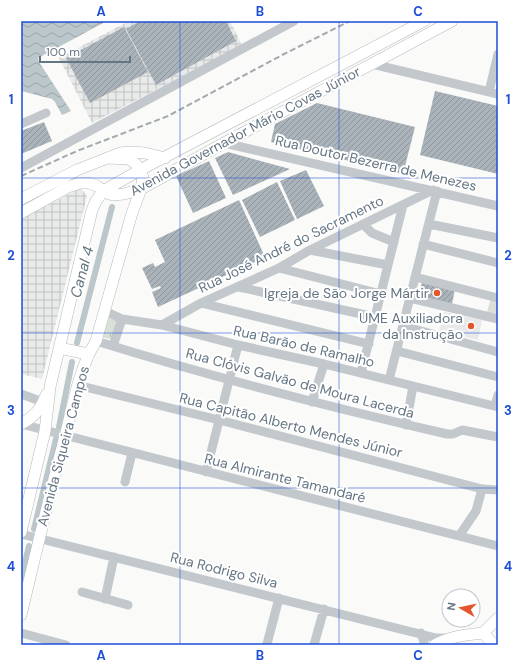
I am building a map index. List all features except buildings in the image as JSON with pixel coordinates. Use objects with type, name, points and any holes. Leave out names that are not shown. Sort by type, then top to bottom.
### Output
[{"type":"main road","name":"Avenida Governador Mário Covas Júnior","points":[[103,191],[140,170],[424,21]]},
{"type":"main road","name":"Avenida Governador Mário Covas Júnior","points":[[103,191],[119,195],[141,189],[452,21]]},
{"type":"main road","points":[[21,199],[77,170],[120,153],[145,153],[165,158]]},
{"type":"main road","points":[[108,158],[129,159],[136,164],[143,177],[141,189]]},
{"type":"main road","points":[[21,212],[68,187],[80,183],[89,183],[97,186],[103,191]]},
{"type":"main road","name":"Avenida Siqueira Campos","points":[[21,615],[63,435],[86,354],[96,341],[132,213],[141,189]]},
{"type":"main road","name":"Avenida Siqueira Campos","points":[[21,534],[47,431],[50,387],[62,349],[92,210],[103,191]]},
{"type":"main road","points":[[62,349],[86,354]]},
{"type":"main road","points":[[21,424],[29,420],[37,412],[50,387]]},
{"type":"main road","points":[[435,645],[442,641],[454,638],[483,633],[498,618]]},
{"type":"main road","points":[[483,633],[495,645],[498,642]]},
{"type":"street","points":[[21,168],[294,21]]},
{"type":"street","points":[[372,64],[494,93],[498,54]]},
{"type":"street","points":[[21,124],[46,113]]},
{"type":"street","name":"Rua Doutor Bezerra de Menezes","points":[[224,143],[498,206]]},
{"type":"street","points":[[389,380],[429,224],[435,191]]},
{"type":"street","name":"Rua José André do Sacramento","points":[[162,325],[201,303],[279,268],[310,250],[435,191]]},
{"type":"street","points":[[361,373],[403,205]]},
{"type":"street","points":[[363,224],[372,233],[394,242]]},
{"type":"street","points":[[429,224],[498,238]]},
{"type":"street","points":[[423,244],[498,263]]},
{"type":"street","points":[[310,250],[388,265]]},
{"type":"street","points":[[279,268],[381,294]]},
{"type":"street","points":[[415,277],[498,298]]},
{"type":"street","points":[[239,286],[375,317]]},
{"type":"street","points":[[410,298],[498,319]]},
{"type":"street","points":[[201,303],[368,344]]},
{"type":"street","name":"Rua Barão de Ramalho","points":[[105,311],[122,319],[162,325],[238,345],[324,364],[497,406]]},
{"type":"street","points":[[113,346],[122,319]]},
{"type":"street","points":[[403,326],[498,352]]},
{"type":"street","name":"Rua Clóvis Galvão de Moura Lacerda","points":[[96,341],[229,381],[406,425],[447,434],[453,434],[462,430],[498,435]]},
{"type":"street","points":[[206,472],[238,345]]},
{"type":"street","points":[[396,351],[498,377]]},
{"type":"street","points":[[312,402],[324,364]]},
{"type":"street","name":"Rua Capitão Alberto Mendes Júnior","points":[[77,386],[219,420],[482,488],[498,490]]},
{"type":"street","points":[[406,425],[413,386]]},
{"type":"street","points":[[21,394],[43,402]]},
{"type":"street","points":[[497,406],[498,395]]},
{"type":"street","points":[[21,424],[47,431]]},
{"type":"street","name":"Rua Almirante Tamandaré","points":[[47,431],[498,546]]},
{"type":"street","points":[[125,482],[132,453]]},
{"type":"street","points":[[459,536],[476,511],[482,488]]},
{"type":"street","name":"Rua Rodrigo Silva","points":[[21,534],[421,633],[436,638],[454,638]]},
{"type":"street","points":[[104,599],[114,557]]},
{"type":"street","points":[[82,592],[128,605]]},
{"type":"street","points":[[267,644],[279,598]]},
{"type":"street","points":[[314,645],[324,609]]},
{"type":"street","points":[[21,633],[66,645]]},
{"type":"street","points":[[421,633],[424,645]]},
{"type":"shaded area","points":[[129,21],[230,21],[242,45],[92,123],[59,58]]},
{"type":"shaded area","points":[[81,188],[87,196],[42,379],[21,374],[21,219]]},
{"type":"shaded area","name":"UME Auxiliadora da Instrução","points":[[444,312],[482,320],[478,340],[439,331]]},
{"type":"green space","points":[[491,297],[498,299],[498,314],[487,312]]},
{"type":"green space","points":[[114,317],[118,320],[113,340],[102,337],[108,319]]},
{"type":"water","points":[[21,21],[107,21],[38,58],[39,62],[71,111],[62,115],[52,99],[21,91]]},
{"type":"waterway","name":"Canal 4","points":[[77,343],[112,207]]},
{"type":"waterway","name":"Canal 4","points":[[59,427],[72,362]]},
{"type":"waterway","name":"Canal 4","points":[[34,529],[56,439]]},
{"type":"waterway","name":"Canal 4","points":[[21,579],[29,546]]},
{"type":"railway","points":[[21,176],[77,151],[168,116],[284,54],[350,21]]},
{"type":"place","name":"Igreja de São Jorge Mártir","points":[[437,293]]},
{"type":"place","name":"UME Auxiliadora da Instrução","points":[[471,326]]}]
